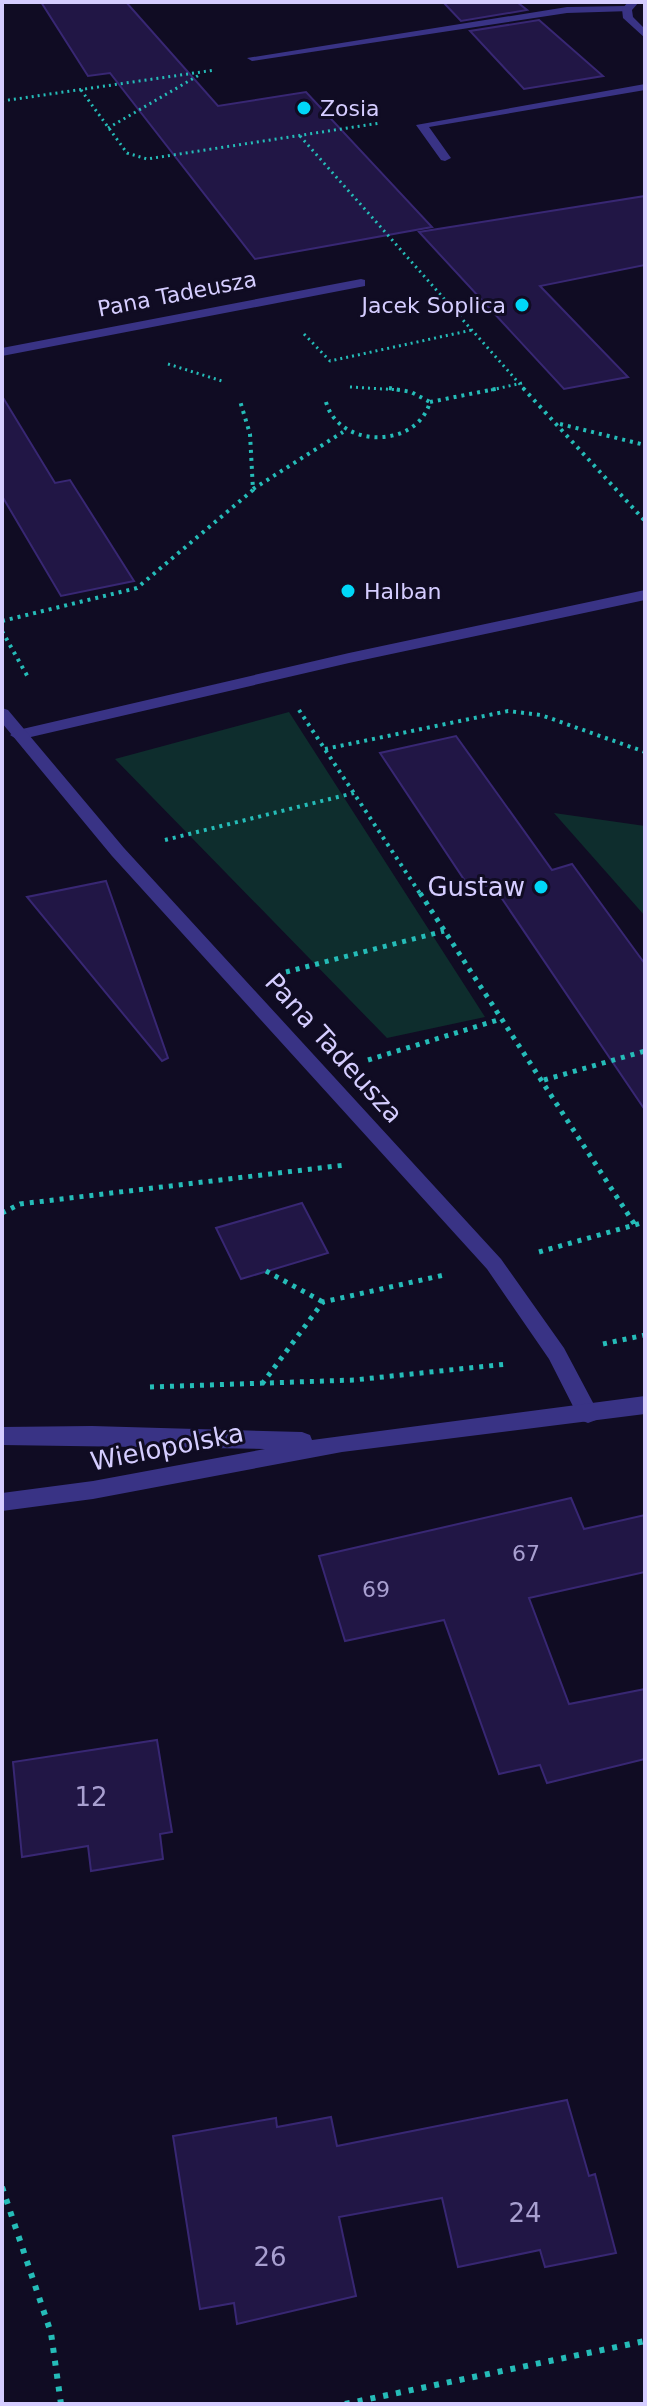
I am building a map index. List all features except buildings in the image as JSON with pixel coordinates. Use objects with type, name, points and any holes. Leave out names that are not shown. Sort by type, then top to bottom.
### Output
[{"type":"street","points":[[252,58],[567,10],[630,6],[628,18],[645,35]]},
{"type":"street","points":[[445,158],[422,125],[645,87]]},
{"type":"street","name":"Pana Tadeusza","points":[[2,352],[361,283]]},
{"type":"street","points":[[18,735],[645,595]]},
{"type":"street","name":"Pana Tadeusza","points":[[2,713],[118,852],[494,1264],[557,1354],[588,1414]]},
{"type":"street","name":"Wielopolska","points":[[2,1502],[93,1490],[342,1443],[645,1405]]},
{"type":"street","name":"Wielopolska","points":[[2,1436],[92,1435],[342,1443]]},
{"type":"path","points":[[108,128],[205,71]]},
{"type":"path","points":[[2,101],[81,90],[127,153],[147,159],[394,121]]},
{"type":"path","points":[[300,136],[400,252],[645,521]]},
{"type":"path","points":[[330,361],[473,330]]},
{"type":"path","points":[[350,387],[393,387],[417,394],[430,402],[522,383]]},
{"type":"path","points":[[240,401],[250,434],[253,490]]},
{"type":"path","points":[[326,402],[326,414],[343,431],[386,436],[407,433],[421,426],[430,413],[430,402]]},
{"type":"path","points":[[559,424],[645,445]]},
{"type":"path","points":[[2,621],[137,588],[253,490],[343,431]]},
{"type":"path","points":[[276,675],[544,1080],[635,1225]]},
{"type":"path","points":[[325,749],[508,711],[541,715],[645,752]]},
{"type":"path","points":[[118,852],[354,793]]},
{"type":"path","points":[[238,984],[444,931]]},
{"type":"path","points":[[321,1075],[501,1019]]},
{"type":"path","points":[[544,1080],[645,1051]]},
{"type":"path","points":[[2,1213],[20,1204],[363,1163],[393,1154]]},
{"type":"path","points":[[528,1255],[645,1222]]},
{"type":"path","points":[[266,1271],[323,1302]]},
{"type":"path","points":[[261,1385],[323,1302],[447,1274]]},
{"type":"path","points":[[632,1338],[645,1335]]},
{"type":"path","points":[[143,1387],[354,1380],[493,1366]]},
{"type":"path","points":[[2,2187],[51,2333],[61,2404]]},
{"type":"path","points":[[345,2404],[645,2341]]},
{"type":"green space","points":[[289,712],[485,1017],[387,1038],[115,759]]},
{"type":"green space","points":[[554,813],[645,826],[645,916]]},
{"type":"place","name":"Zosia","points":[[304,108]]},
{"type":"place","name":"Jacek Soplica","points":[[522,305]]},
{"type":"place","name":"Halban","points":[[348,591]]},
{"type":"place","name":"Gustaw","points":[[541,887]]}]
